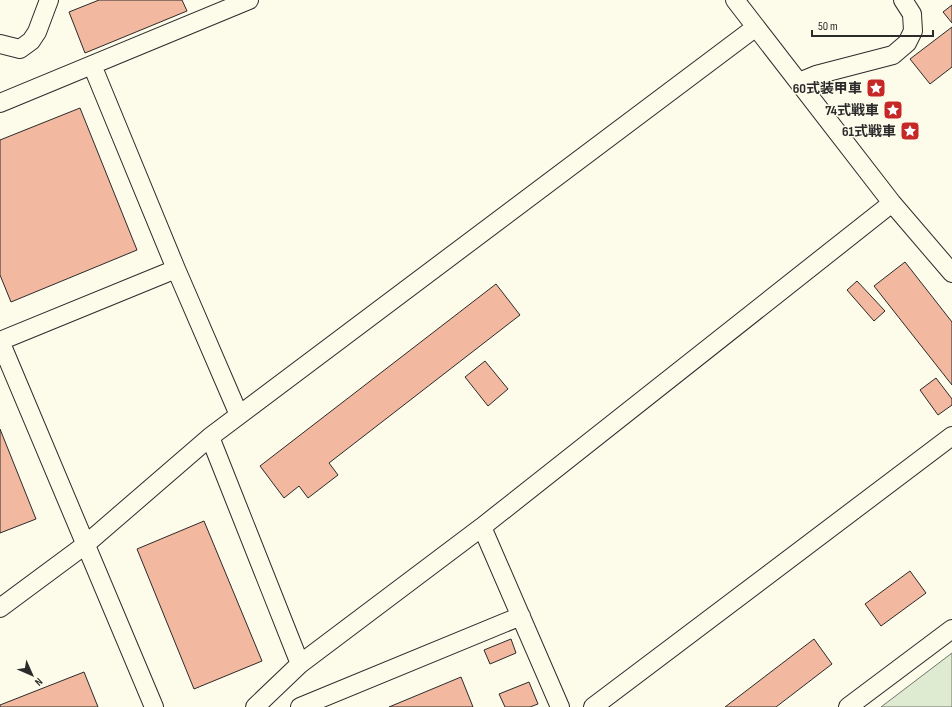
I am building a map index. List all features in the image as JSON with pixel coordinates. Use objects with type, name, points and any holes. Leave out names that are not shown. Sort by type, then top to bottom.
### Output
[{"type":"lane","points":[[0,44],[20,49],[31,41],[37,32],[49,0]]},
{"type":"lane","points":[[0,103],[249,0]]},
{"type":"lane","points":[[735,0],[892,203],[952,273]]},
{"type":"lane","points":[[799,82],[816,75],[893,55],[907,43],[913,31],[912,14],[903,0]]},
{"type":"lane","points":[[0,608],[85,545],[210,437],[756,27]]},
{"type":"lane","points":[[92,65],[176,269],[239,415]]},
{"type":"lane","points":[[255,707],[300,664],[482,527],[892,203]]},
{"type":"lane","points":[[154,707],[0,341],[176,269]]},
{"type":"lane","points":[[593,707],[952,436]]},
{"type":"lane","points":[[210,437],[300,664]]},
{"type":"lane","points":[[482,527],[560,707]]},
{"type":"lane","points":[[300,707],[521,616]]},
{"type":"lane","points":[[848,707],[952,629]]},
{"type":"green space","points":[[952,653],[952,707],[881,707]]},
{"type":"building","points":[[99,0],[182,0],[187,11],[85,53],[69,12]]},
{"type":"building","points":[[952,5],[952,23],[943,12]]},
{"type":"building","points":[[952,27],[952,67],[930,84],[910,59]]},
{"type":"building","points":[[80,108],[137,250],[11,302],[0,275],[0,140]]},
{"type":"building","points":[[905,262],[952,322],[952,385],[874,286]]},
{"type":"building","points":[[857,281],[885,311],[874,321],[847,290]]},
{"type":"building","points":[[496,284],[520,315],[329,463],[338,475],[308,498],[299,486],[284,498],[260,466]]},
{"type":"building","points":[[485,361],[508,389],[488,406],[465,377]]},
{"type":"building","points":[[936,378],[952,399],[952,405],[938,415],[920,390]]},
{"type":"building","points":[[0,429],[36,519],[0,533]]},
{"type":"building","points":[[204,521],[262,661],[194,689],[137,549]]},
{"type":"building","points":[[910,571],[926,593],[881,626],[865,604]]},
{"type":"building","points":[[511,639],[516,653],[490,664],[484,650]]},
{"type":"building","points":[[814,639],[832,664],[776,707],[725,707]]},
{"type":"building","points":[[84,672],[98,707],[0,707],[0,705]]},
{"type":"building","points":[[461,677],[473,707],[389,707]]},
{"type":"building","points":[[529,682],[538,704],[530,707],[505,707],[499,694]]},
{"type":"place","name":"60式装甲車","points":[[876,88]]},
{"type":"place","name":"74式戦車","points":[[893,110]]},
{"type":"place","name":"61式戦車","points":[[910,131]]}]
